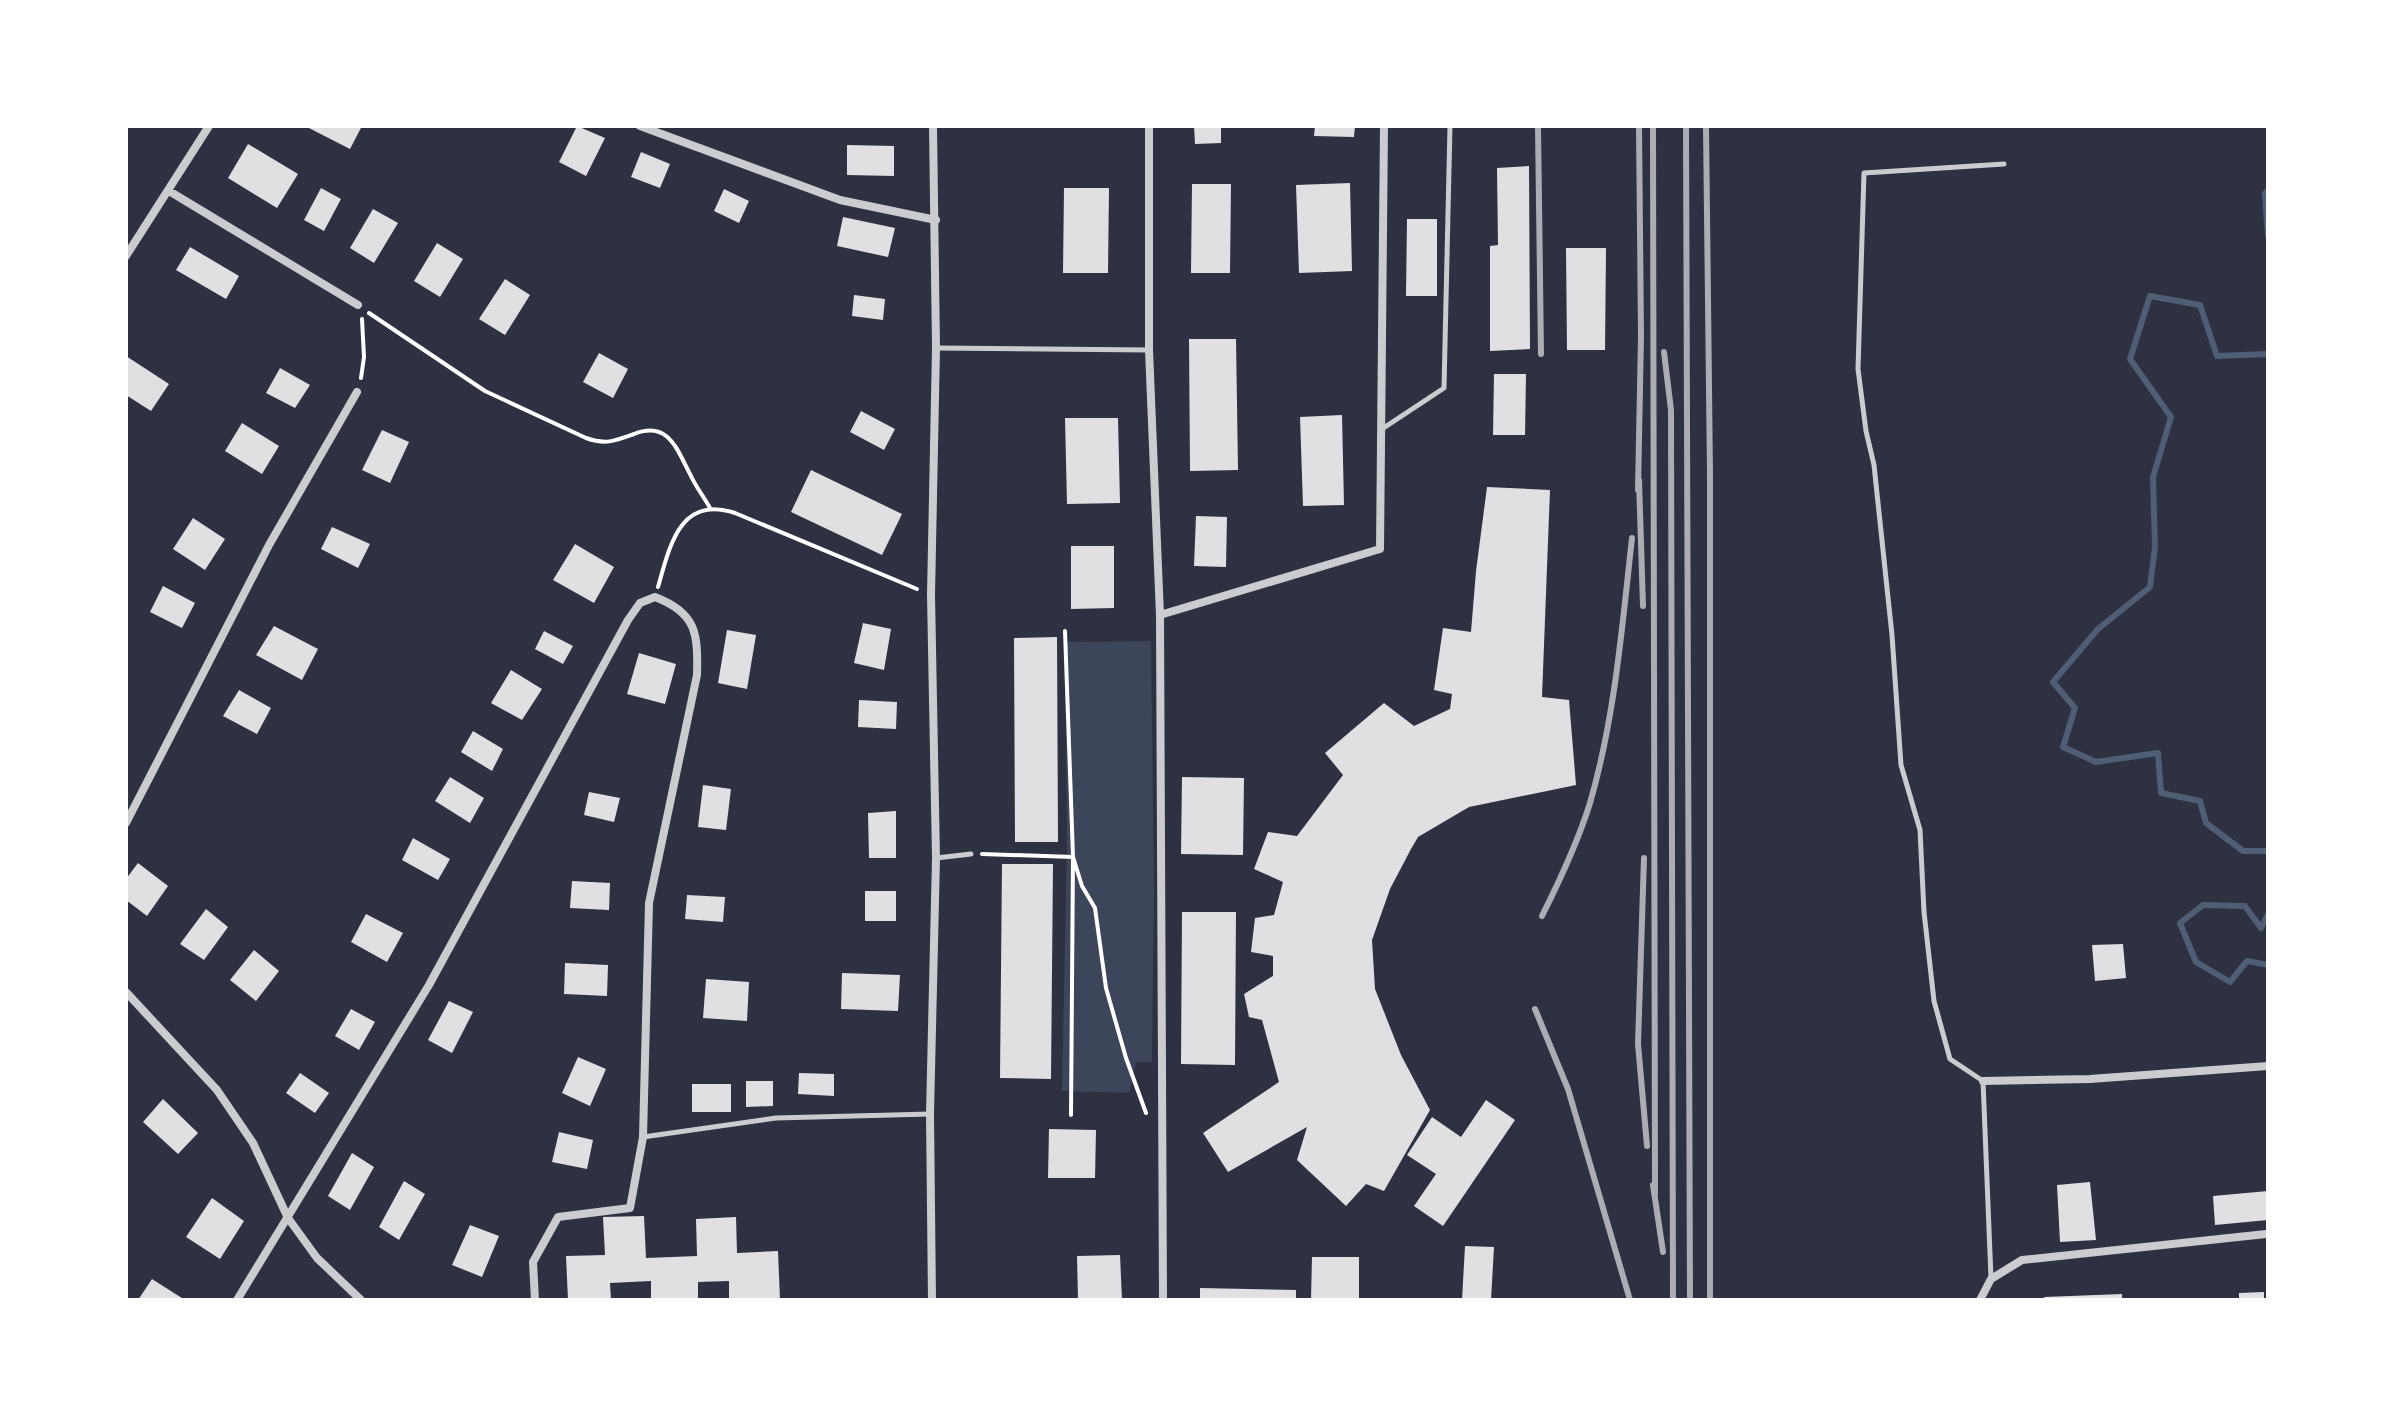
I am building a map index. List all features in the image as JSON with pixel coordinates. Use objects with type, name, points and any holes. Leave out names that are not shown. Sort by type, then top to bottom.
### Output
[{"type":"street","points":[[126,256],[209,126]]},
{"type":"street","points":[[640,126],[840,200],[936,220]]},
{"type":"street","points":[[932,1300],[930,1114],[936,858],[931,595],[936,348],[933,126]]},
{"type":"street","points":[[1149,126],[1149,350],[1160,615],[1163,1300]]},
{"type":"street","points":[[1160,615],[1380,549],[1384,126]]},
{"type":"street","points":[[169,191],[358,305]]},
{"type":"street","points":[[126,823],[269,545],[357,392]]},
{"type":"street","points":[[237,1300],[429,985],[628,620],[640,603],[655,597],[673,603],[691,620],[698,643],[697,675],[649,903],[643,1137],[630,1208],[558,1217],[533,1262],[535,1300]]},
{"type":"street","points":[[126,992],[217,1090],[253,1143],[288,1218],[317,1258],[361,1300]]},
{"type":"street","points":[[1983,1081],[2090,1079],[2268,1066]]},
{"type":"street","points":[[1980,1300],[1991,1279],[2022,1260],[2266,1234]]},
{"type":"lane","points":[[1381,429],[1444,388],[1450,126]]},
{"type":"lane","points":[[1991,1279],[1983,1081],[1950,1059],[1934,1001],[1924,912],[1920,830],[1901,765],[1892,635],[1874,465],[1858,369],[1864,173],[2004,164]]},
{"type":"lane","points":[[936,348],[1149,350]]},
{"type":"lane","points":[[936,858],[971,854]]},
{"type":"lane","points":[[643,1137],[776,1118],[930,1114]]},
{"type":"path","points":[[357,392],[364,357],[358,305]]},
{"type":"path","points":[[358,305],[485,391],[586,438],[612,443],[648,428],[660,432],[676,447],[710,508]]},
{"type":"path","points":[[655,597],[669,549],[679,530],[699,511],[710,508],[735,513],[931,595]]},
{"type":"path","points":[[1065,631],[1073,857],[1071,1115]]},
{"type":"path","points":[[971,854],[1073,857]]},
{"type":"path","points":[[1073,857],[1082,886],[1095,908],[1106,988],[1147,1116]]},
{"type":"shaded area","points":[[1151,641],[1154,886],[1152,1062],[1136,1062],[1129,1093],[1062,1091],[1067,845],[1065,642]]},
{"type":"building","points":[[305,126],[362,126],[350,149]]},
{"type":"building","points":[[577,126],[605,138],[586,176],[559,162]]},
{"type":"building","points":[[1194,126],[1221,126],[1221,143],[1195,144]]},
{"type":"building","points":[[1315,126],[1355,126],[1354,137],[1314,136]]},
{"type":"building","points":[[248,144],[298,174],[277,208],[228,178]]},
{"type":"building","points":[[847,145],[894,146],[894,176],[847,175]]},
{"type":"building","points":[[641,152],[670,164],[660,188],[631,177]]},
{"type":"building","points":[[1529,166],[1530,349],[1490,351],[1490,246],[1498,245],[1497,168]]},
{"type":"building","points":[[1350,183],[1352,271],[1299,273],[1296,185]]},
{"type":"building","points":[[1192,184],[1231,184],[1230,273],[1191,273]]},
{"type":"building","points":[[321,188],[341,199],[324,231],[304,220]]},
{"type":"building","points":[[1064,188],[1109,188],[1108,273],[1063,273]]},
{"type":"building","points":[[724,189],[749,201],[739,223],[714,211]]},
{"type":"building","points":[[373,209],[398,223],[374,263],[350,248]]},
{"type":"building","points":[[843,217],[895,228],[888,257],[837,246]]},
{"type":"building","points":[[1407,219],[1437,219],[1437,296],[1406,296]]},
{"type":"building","points":[[437,243],[463,259],[440,297],[414,281]]},
{"type":"building","points":[[190,247],[239,276],[226,299],[176,270]]},
{"type":"building","points":[[1566,248],[1606,248],[1605,350],[1567,350]]},
{"type":"building","points":[[505,279],[530,295],[505,335],[479,319]]},
{"type":"building","points":[[854,295],[885,299],[883,320],[852,316]]},
{"type":"building","points":[[1189,339],[1236,339],[1238,470],[1190,471]]},
{"type":"building","points":[[599,353],[628,369],[613,398],[583,382]]},
{"type":"building","points":[[126,356],[169,384],[151,411],[126,395]]},
{"type":"building","points":[[280,368],[310,385],[295,408],[266,393]]},
{"type":"building","points":[[1494,374],[1526,374],[1525,435],[1493,435]]},
{"type":"building","points":[[861,411],[895,429],[884,450],[850,432]]},
{"type":"building","points":[[1342,415],[1344,505],[1303,506],[1300,417]]},
{"type":"building","points":[[1065,418],[1118,418],[1120,503],[1067,504]]},
{"type":"building","points":[[242,423],[279,446],[262,474],[225,451]]},
{"type":"building","points":[[382,430],[409,442],[390,483],[362,470]]},
{"type":"building","points":[[811,470],[902,514],[882,555],[791,512]]},
{"type":"building","points":[[1487,487],[1550,490],[1542,697],[1569,700],[1576,785],[1469,807],[1418,837],[1411,849],[1390,889],[1372,940],[1375,989],[1401,1055],[1430,1110],[1384,1191],[1366,1184],[1346,1206],[1297,1160],[1307,1127],[1228,1172],[1203,1133],[1279,1082],[1262,1020],[1249,1017],[1244,994],[1273,976],[1273,956],[1251,952],[1255,918],[1274,915],[1283,882],[1254,869],[1268,832],[1297,836],[1343,775],[1325,753],[1384,703],[1414,726],[1450,709],[1452,694],[1434,690],[1443,628],[1471,632]]},
{"type":"building","points":[[1196,516],[1227,517],[1226,567],[1194,566]]},
{"type":"building","points":[[193,518],[225,539],[205,570],[173,549]]},
{"type":"building","points":[[332,527],[370,544],[358,568],[321,549]]},
{"type":"building","points":[[575,544],[614,567],[594,603],[553,580]]},
{"type":"building","points":[[1071,546],[1114,546],[1114,608],[1071,609]]},
{"type":"building","points":[[163,586],[195,603],[182,628],[150,612]]},
{"type":"building","points":[[863,623],[891,629],[884,670],[854,663]]},
{"type":"building","points":[[274,626],[318,649],[302,680],[256,655]]},
{"type":"building","points":[[727,630],[756,635],[747,689],[718,683]]},
{"type":"building","points":[[544,631],[573,646],[563,664],[535,649]]},
{"type":"building","points":[[1057,637],[1058,842],[1015,842],[1014,638]]},
{"type":"building","points":[[639,653],[676,664],[665,704],[627,694]]},
{"type":"building","points":[[511,670],[542,689],[522,720],[491,703]]},
{"type":"building","points":[[239,690],[271,708],[257,734],[223,716]]},
{"type":"building","points":[[859,700],[897,702],[896,729],[858,727]]},
{"type":"building","points":[[473,731],[503,749],[492,771],[461,752]]},
{"type":"building","points":[[450,777],[484,798],[470,823],[435,801]]},
{"type":"building","points":[[1182,777],[1244,778],[1243,855],[1181,854]]},
{"type":"building","points":[[703,785],[731,789],[726,830],[698,827]]},
{"type":"building","points":[[589,792],[620,798],[614,822],[584,815]]},
{"type":"building","points":[[896,811],[896,858],[869,858],[868,813]]},
{"type":"building","points":[[413,838],[450,859],[438,880],[402,860]]},
{"type":"building","points":[[138,863],[168,886],[147,916],[126,900],[126,879]]},
{"type":"building","points":[[1002,864],[1053,864],[1051,1079],[1000,1078]]},
{"type":"building","points":[[572,881],[610,883],[609,910],[570,908]]},
{"type":"building","points":[[865,891],[896,891],[896,921],[865,921]]},
{"type":"building","points":[[687,895],[725,897],[723,922],[685,919]]},
{"type":"building","points":[[206,909],[228,927],[204,960],[180,944]]},
{"type":"building","points":[[1182,912],[1236,912],[1235,1065],[1181,1064]]},
{"type":"building","points":[[366,914],[403,933],[387,962],[351,942]]},
{"type":"building","points":[[2123,944],[2126,978],[2095,981],[2092,945]]},
{"type":"building","points":[[254,950],[279,971],[256,1001],[230,980]]},
{"type":"building","points":[[565,963],[608,965],[607,996],[564,994]]},
{"type":"building","points":[[842,973],[900,975],[898,1011],[841,1009]]},
{"type":"building","points":[[706,979],[749,982],[747,1021],[703,1018]]},
{"type":"building","points":[[449,1001],[473,1012],[452,1053],[428,1040]]},
{"type":"building","points":[[351,1009],[375,1022],[359,1050],[335,1036]]},
{"type":"building","points":[[578,1057],[606,1069],[590,1106],[562,1093]]},
{"type":"building","points":[[300,1073],[329,1093],[315,1113],[286,1093]]},
{"type":"building","points":[[799,1073],[834,1074],[834,1096],[798,1094]]},
{"type":"building","points":[[746,1081],[773,1081],[773,1106],[746,1107]]},
{"type":"building","points":[[692,1084],[731,1084],[731,1112],[692,1112]]},
{"type":"building","points":[[163,1099],[198,1133],[178,1154],[143,1122]]},
{"type":"building","points":[[1486,1100],[1515,1120],[1443,1226],[1414,1206],[1436,1174],[1407,1155],[1432,1117],[1461,1137]]},
{"type":"building","points":[[1049,1129],[1096,1130],[1095,1178],[1048,1178]]},
{"type":"building","points":[[559,1132],[593,1140],[587,1169],[552,1162]]},
{"type":"building","points":[[352,1153],[374,1167],[350,1210],[328,1196]]},
{"type":"building","points":[[404,1181],[425,1194],[399,1240],[379,1227]]},
{"type":"building","points":[[2090,1182],[2096,1240],[2060,1242],[2057,1185]]},
{"type":"building","points":[[2268,1191],[2268,1220],[2215,1225],[2213,1196]]},
{"type":"building","points":[[212,1198],[244,1221],[220,1259],[186,1237]]},
{"type":"building","points":[[644,1216],[646,1258],[697,1256],[696,1219],[736,1217],[737,1253],[778,1251],[780,1300],[729,1300],[729,1281],[698,1282],[698,1300],[651,1300],[651,1281],[610,1283],[611,1300],[568,1300],[566,1256],[605,1255],[603,1217]]},
{"type":"building","points":[[470,1225],[499,1236],[482,1277],[452,1265]]},
{"type":"building","points":[[1465,1246],[1494,1247],[1491,1300],[1462,1300]]},
{"type":"building","points":[[1120,1255],[1122,1300],[1078,1300],[1077,1256]]},
{"type":"building","points":[[1312,1257],[1359,1257],[1359,1300],[1311,1300]]},
{"type":"building","points":[[152,1279],[185,1300],[138,1300]]},
{"type":"building","points":[[1200,1288],[1296,1290],[1296,1300],[1200,1300]]},
{"type":"building","points":[[2264,1292],[2264,1300],[2239,1300],[2239,1293]]},
{"type":"building","points":[[2122,1294],[2122,1300],[2044,1300],[2044,1297]]},
{"type":"waterway","points":[[2268,190],[2265,193],[2268,236]]},
{"type":"waterway","points":[[2268,354],[2217,356],[2200,305],[2150,296],[2130,359],[2171,417],[2153,477],[2155,547],[2150,587],[2098,629],[2053,682],[2075,708],[2063,747],[2096,762],[2158,753],[2161,793],[2200,801],[2206,823],[2243,851],[2268,851]]},
{"type":"waterway","points":[[2268,914],[2261,928],[2245,906],[2203,905],[2180,923],[2196,962],[2230,982],[2247,961],[2268,965]]},
{"type":"railway","points":[[1538,126],[1541,354]]},
{"type":"railway","points":[[1638,490],[1641,336],[1639,126]]},
{"type":"railway","points":[[1653,126],[1655,1194]]},
{"type":"railway","points":[[1686,126],[1690,1300]]},
{"type":"railway","points":[[1706,126],[1710,474],[1710,1300]]},
{"type":"railway","points":[[1664,352],[1671,410],[1673,1300]]},
{"type":"railway","points":[[1639,480],[1643,606]]},
{"type":"railway","points":[[1542,916],[1580,832],[1599,771],[1617,672],[1632,538]]},
{"type":"railway","points":[[1644,858],[1638,1044],[1647,1146]]},
{"type":"railway","points":[[1535,1009],[1568,1089],[1630,1300]]},
{"type":"railway","points":[[1653,1185],[1663,1252]]}]
